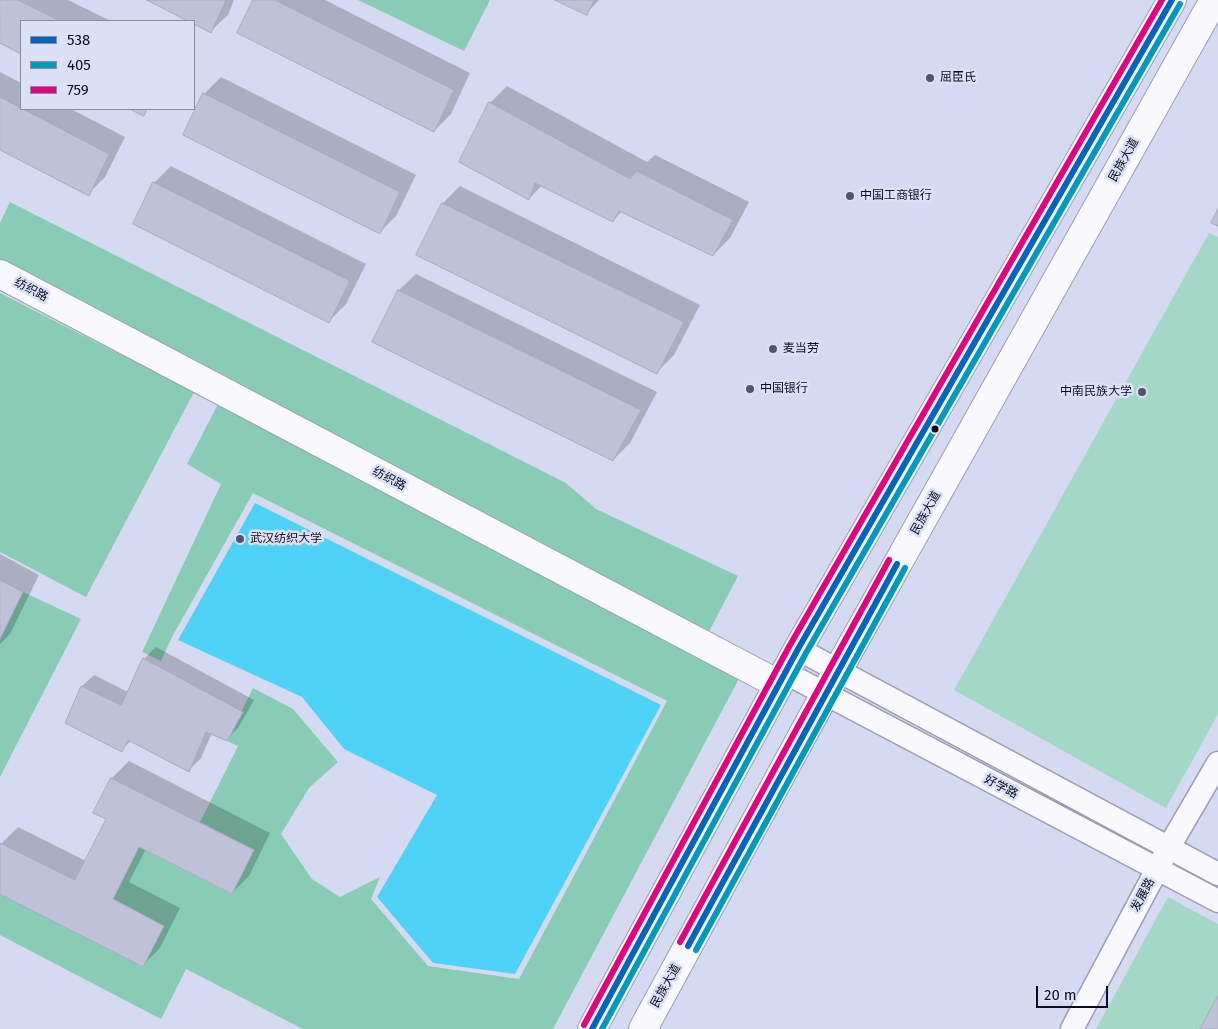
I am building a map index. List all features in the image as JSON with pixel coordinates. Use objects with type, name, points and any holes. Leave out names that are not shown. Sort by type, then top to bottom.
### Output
[{"type":"main road","points":[[592,1029],[781,678],[1172,0]]},
{"type":"main road","name":"民族大道","points":[[643,1029],[838,670],[1214,0]]},
{"type":"main road","name":"纺织路","points":[[0,274],[781,678]]},
{"type":"street","points":[[798,649],[1218,874]]},
{"type":"street","name":"好学路","points":[[781,678],[825,694],[1218,901]]},
{"type":"street","name":"发展路","points":[[1072,1029],[1168,848],[1218,763]]},
{"type":"green space","points":[[358,0],[490,0],[464,51]]},
{"type":"green space","points":[[10,202],[566,483],[596,509],[738,576],[703,643],[0,274],[0,223]]},
{"type":"green space","points":[[1209,233],[1218,237],[1218,714],[1166,808],[954,690]]},
{"type":"green space","points":[[0,293],[194,392],[86,597],[0,552]]},
{"type":"green space","points":[[218,404],[742,673],[553,1029],[303,1029],[186,969],[161,1019],[0,935],[0,894],[143,966],[164,926],[113,899],[139,847],[232,894],[254,850],[200,822],[238,746],[227,741],[253,688],[293,709],[338,762],[309,788],[281,834],[312,879],[340,897],[380,877],[371,899],[428,966],[519,979],[667,701],[253,493],[172,637],[161,661],[142,652],[221,484],[187,464]]},
{"type":"green space","points":[[23,592],[81,619],[0,777],[0,639]]},
{"type":"green space","points":[[1168,897],[1218,924],[1218,1029],[1096,1029]]},
{"type":"water","points":[[255,503],[661,705],[515,974],[433,963],[377,897],[437,795],[344,749],[302,697],[178,640]]},
{"type":"building","points":[[0,0],[18,0],[58,20],[20,20],[20,53],[0,43]]},
{"type":"building","points":[[147,0],[226,0],[211,33],[195,25],[195,20],[186,20]]},
{"type":"building","points":[[253,0],[275,0],[454,90],[434,132],[237,33]]},
{"type":"building","points":[[555,0],[594,0],[587,15]]},
{"type":"building","points":[[203,93],[400,192],[380,234],[183,135]]},
{"type":"building","points":[[0,97],[20,107],[20,110],[25,110],[109,154],[89,196],[0,150]]},
{"type":"building","points":[[489,102],[630,179],[637,171],[733,220],[713,256],[619,211],[613,222],[535,183],[529,200],[459,162]]},
{"type":"building","points":[[132,110],[147,110],[144,116]]},
{"type":"building","points":[[153,182],[350,281],[329,323],[133,224]]},
{"type":"building","points":[[442,203],[684,322],[657,374],[416,255]]},
{"type":"building","points":[[1218,209],[1218,226],[1211,223]]},
{"type":"building","points":[[398,290],[641,410],[613,461],[372,342]]},
{"type":"building","points":[[0,580],[23,592],[0,639]]},
{"type":"building","points":[[143,658],[243,712],[227,741],[206,732],[189,772],[128,740],[122,752],[65,723],[81,686],[121,705]]},
{"type":"building","points":[[111,778],[254,850],[232,894],[139,847],[113,899],[164,926],[143,967],[0,894],[0,843],[75,880],[106,819],[93,813]]},
{"type":"building","points":[[1218,996],[1218,1029],[1200,1029]]},
{"type":"transit line","name":"759","points":[[584,1025],[790,645],[1162,0]]},
{"type":"transit line","name":"538","points":[[592,1029],[798,649],[1172,0]]},
{"type":"transit line","name":"405","points":[[602,1029],[806,653],[1180,4]]},
{"type":"transit line","name":"759","points":[[680,942],[889,560]]},
{"type":"transit line","name":"538","points":[[688,946],[897,564]]},
{"type":"transit line","name":"405","points":[[696,950],[905,568]]},
{"type":"place","name":"屈臣氏","points":[[930,78]]},
{"type":"place","name":"中国工商银行","points":[[850,196]]},
{"type":"place","name":"麦当劳","points":[[773,349]]},
{"type":"place","name":"中国银行","points":[[750,389]]},
{"type":"place","name":"中南民族大学","points":[[1142,392]]},
{"type":"place","name":"武汉纺织大学","points":[[240,539]]}]
